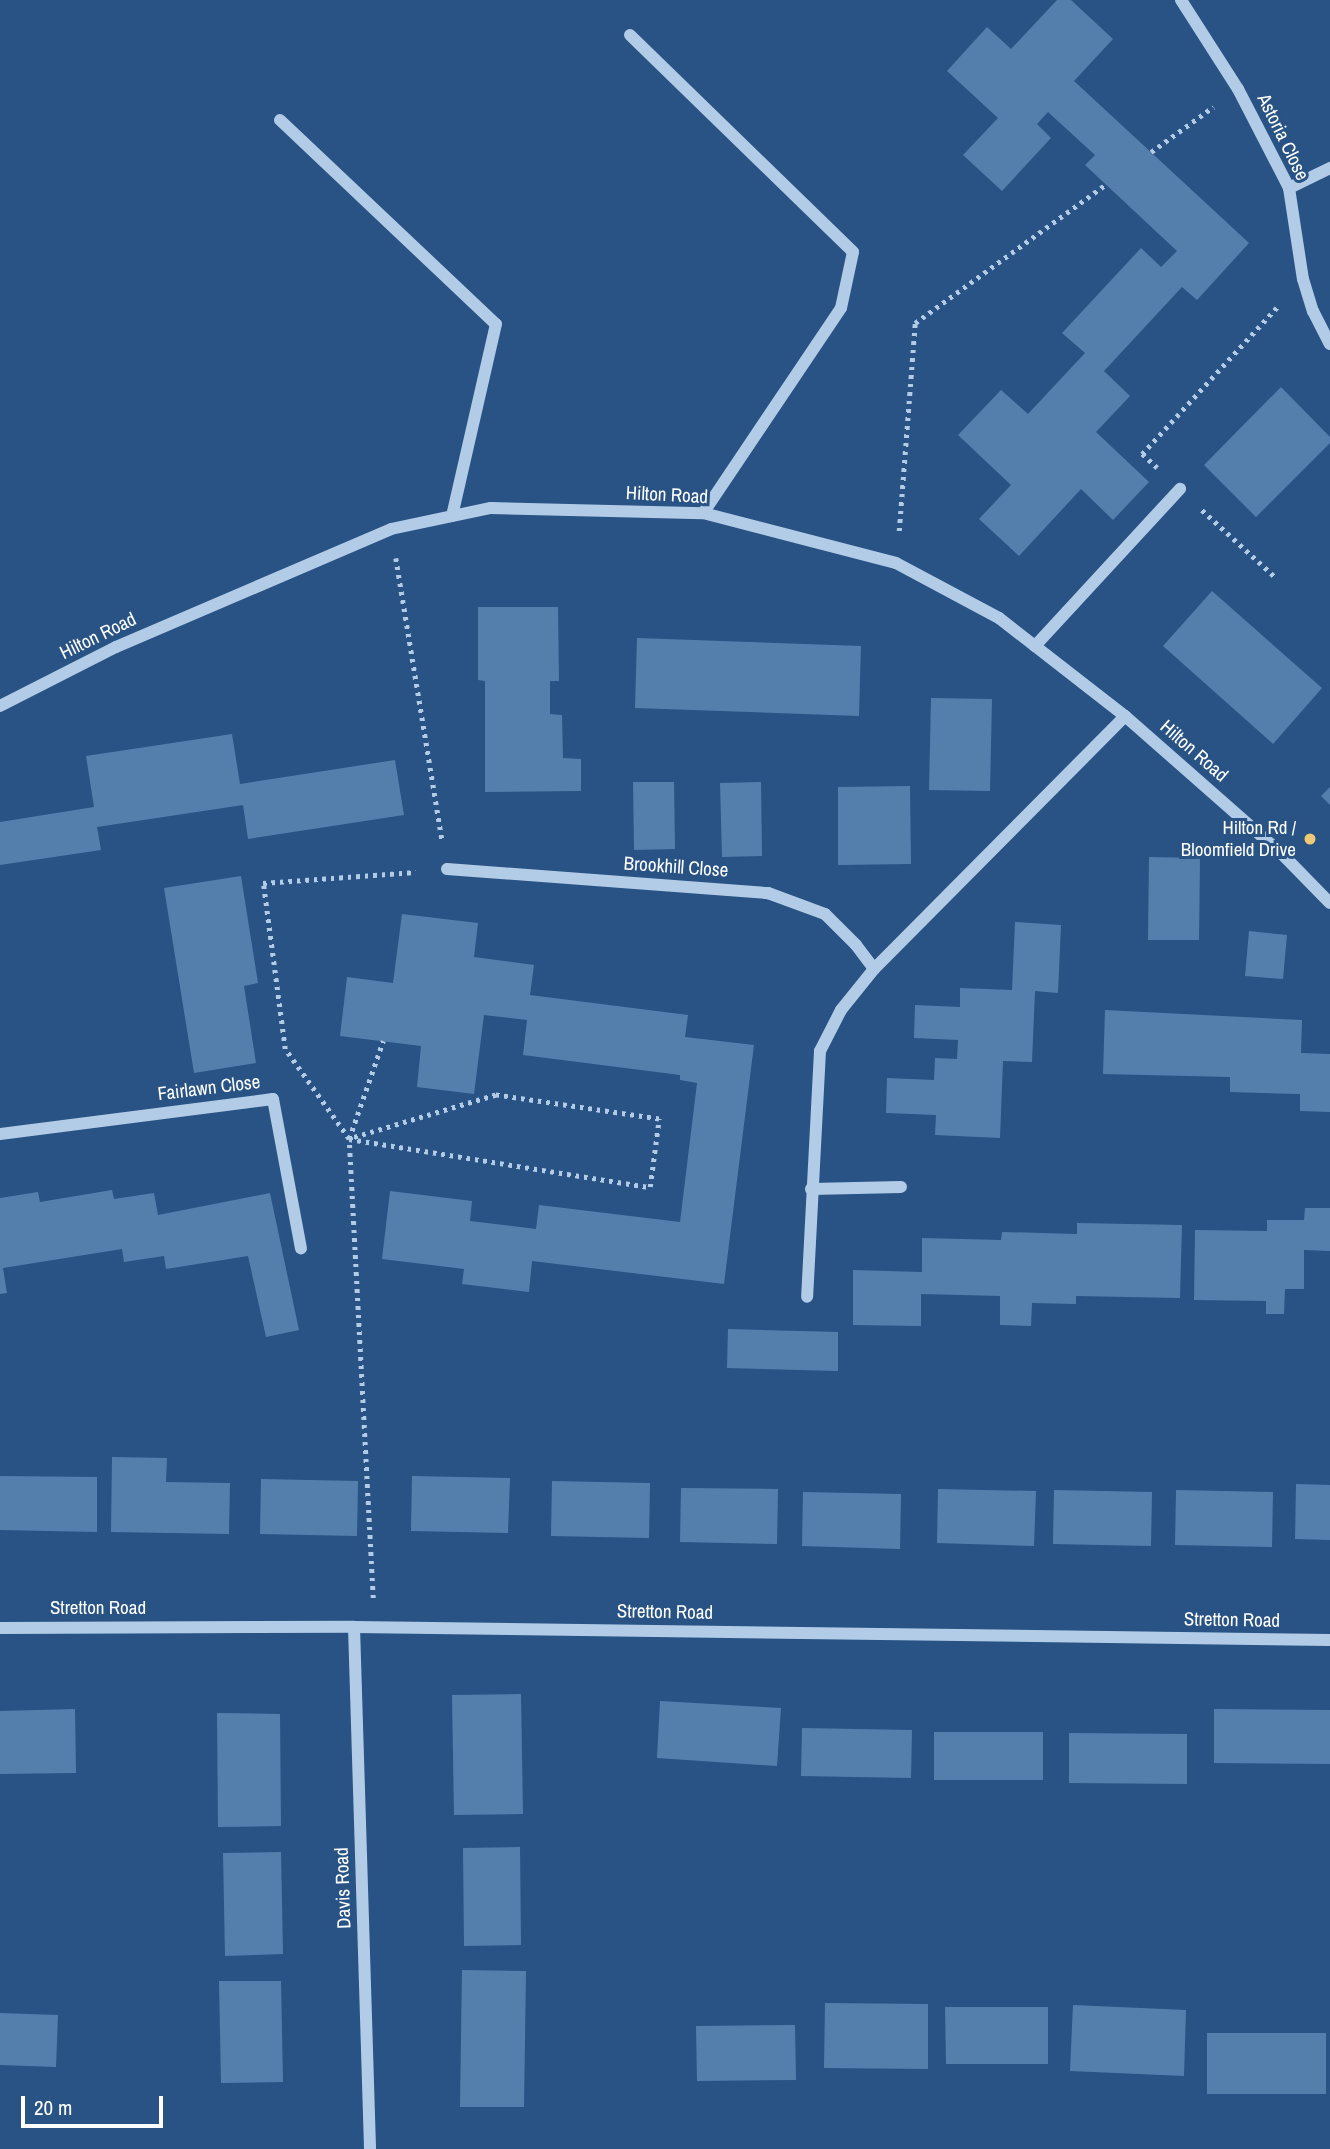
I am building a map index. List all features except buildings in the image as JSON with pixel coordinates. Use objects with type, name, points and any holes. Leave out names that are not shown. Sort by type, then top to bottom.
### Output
[{"type":"street","name":"Astoria Close","points":[[1181,0],[1238,89],[1289,188],[1303,279],[1312,311],[1330,344]]},
{"type":"street","points":[[629,35],[853,252],[841,308],[703,513]]},
{"type":"street","points":[[280,120],[496,324],[452,516]]},
{"type":"street","points":[[1289,188],[1330,168]]},
{"type":"street","points":[[1035,646],[1180,489]]},
{"type":"street","name":"Hilton Road","points":[[0,706],[116,647],[391,529],[491,508],[703,513],[896,563],[999,618],[1125,716],[1281,853],[1330,903]]},
{"type":"street","points":[[807,1297],[820,1051],[841,1010],[874,969],[1125,716]]},
{"type":"street","name":"Brookhill Close","points":[[447,869],[768,893],[825,914],[874,969]]},
{"type":"street","name":"Fairlawn Close","points":[[0,1134],[273,1099],[301,1248]]},
{"type":"street","points":[[811,1189],[901,1188]]},
{"type":"street","name":"Davis Road","points":[[354,1627],[370,2149]]},
{"type":"street","name":"Stretton Road","points":[[0,1628],[375,1627],[1330,1640]]},
{"type":"path","points":[[1151,152],[1238,89]]},
{"type":"path","points":[[896,563],[915,323],[1106,184]]},
{"type":"path","points":[[1275,577],[1142,454],[1303,279]]},
{"type":"path","points":[[349,1139],[496,1095],[659,1119],[650,1187],[349,1139],[285,1049],[263,883],[447,869],[391,529]]},
{"type":"path","points":[[375,1627],[349,1139],[383,1041]]},
{"type":"place","name":"Hilton Rd / Bloomfield Drive","points":[[1310,839]]}]
